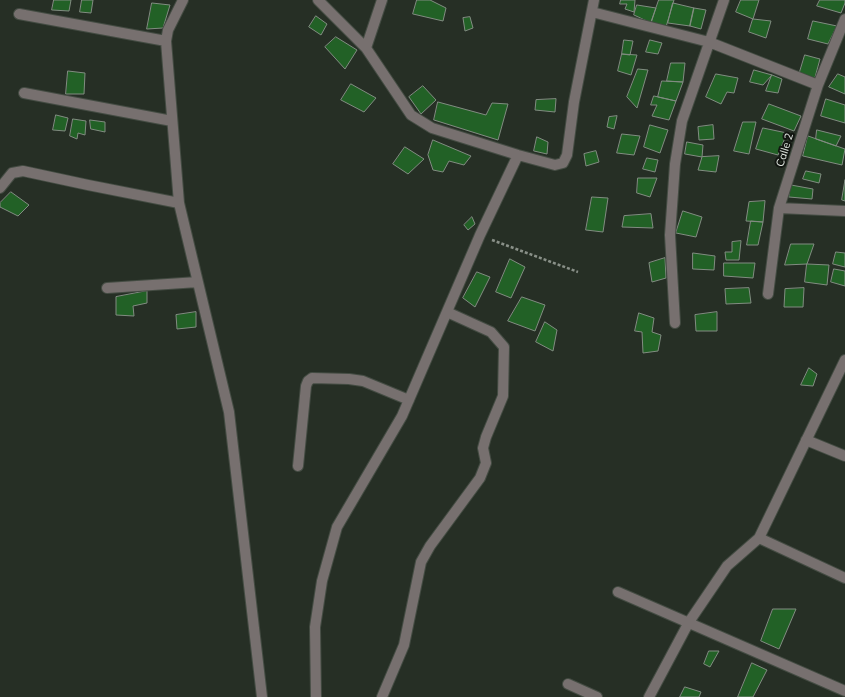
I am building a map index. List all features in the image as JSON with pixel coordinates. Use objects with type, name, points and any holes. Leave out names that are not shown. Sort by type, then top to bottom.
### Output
[{"type":"street","points":[[183,0],[168,30],[166,41],[179,203],[229,412],[262,697]]},
{"type":"street","points":[[318,0],[366,48],[411,115],[432,128],[555,165],[563,163],[567,155],[574,102],[594,0]]},
{"type":"street","points":[[366,48],[382,0]]},
{"type":"street","points":[[675,323],[670,235],[676,164],[682,121],[724,0]]},
{"type":"street","points":[[592,12],[709,42],[818,84]]},
{"type":"street","points":[[19,14],[166,41]]},
{"type":"street","name":"Calle 2","points":[[768,294],[779,208],[818,84],[845,19]]},
{"type":"street","points":[[24,94],[172,120]]},
{"type":"street","points":[[316,697],[315,627],[322,581],[337,528],[402,416],[480,235],[518,155]]},
{"type":"street","points":[[0,188],[12,173],[23,171],[179,203]]},
{"type":"street","points":[[779,208],[845,211]]},
{"type":"street","points":[[107,288],[198,282]]},
{"type":"street","points":[[382,697],[404,645],[421,562],[430,546],[480,478],[486,463],[483,448],[486,437],[503,396],[504,347],[491,332],[447,312]]},
{"type":"street","points":[[649,697],[689,622],[727,566],[759,538],[845,360]]},
{"type":"street","points":[[298,466],[306,386],[308,381],[312,378],[349,378],[363,381],[409,400]]},
{"type":"street","points":[[806,440],[845,456]]},
{"type":"street","points":[[759,538],[845,578]]},
{"type":"street","points":[[618,592],[845,691]]},
{"type":"street","points":[[568,684],[597,697]]},
{"type":"path","points":[[480,235],[578,272]]},
{"type":"building","points":[[54,0],[71,0],[69,11],[52,10]]},
{"type":"building","points":[[82,0],[93,0],[91,13],[80,12]]},
{"type":"building","points":[[417,0],[430,0],[446,8],[443,21],[413,14]]},
{"type":"building","points":[[621,0],[635,0],[634,12],[625,9],[627,4],[620,4]]},
{"type":"building","points":[[659,0],[674,0],[666,27],[651,23]]},
{"type":"building","points":[[741,0],[759,0],[753,19],[736,12]]},
{"type":"building","points":[[820,0],[845,0],[845,3],[841,13],[817,6]]},
{"type":"building","points":[[152,3],[170,5],[163,28],[147,29]]},
{"type":"building","points":[[673,3],[694,8],[690,26],[668,23]]},
{"type":"building","points":[[637,5],[656,8],[651,23],[634,15]]},
{"type":"building","points":[[694,8],[706,10],[701,29],[690,26]]},
{"type":"building","points":[[316,16],[327,24],[321,35],[309,27]]},
{"type":"building","points":[[470,17],[473,28],[465,31],[463,18]]},
{"type":"building","points":[[753,19],[771,21],[766,38],[749,32]]},
{"type":"building","points":[[813,21],[837,26],[828,44],[808,39]]},
{"type":"building","points":[[336,37],[357,50],[345,69],[325,47]]},
{"type":"building","points":[[624,40],[633,41],[630,55],[622,54]]},
{"type":"building","points":[[650,40],[662,43],[658,54],[646,52]]},
{"type":"building","points":[[622,54],[637,55],[631,75],[618,71]]},
{"type":"building","points":[[805,55],[820,59],[814,81],[799,75]]},
{"type":"building","points":[[671,63],[685,63],[683,82],[667,81]]},
{"type":"building","points":[[638,69],[648,70],[637,108],[627,97]]},
{"type":"building","points":[[754,70],[772,75],[763,85],[750,82]]},
{"type":"building","points":[[68,71],[85,73],[84,94],[66,94]]},
{"type":"building","points":[[716,74],[738,78],[734,93],[727,92],[721,104],[706,97]]},
{"type":"building","points":[[838,74],[845,77],[845,94],[829,87]]},
{"type":"building","points":[[772,75],[782,79],[778,93],[766,91]]},
{"type":"building","points":[[662,81],[683,82],[676,101],[658,97]]},
{"type":"building","points":[[351,84],[376,98],[364,112],[341,100]]},
{"type":"building","points":[[423,86],[436,100],[421,114],[409,97]]},
{"type":"building","points":[[654,96],[676,101],[669,120],[652,116],[657,105],[651,105]]},
{"type":"building","points":[[556,99],[555,112],[535,110],[536,100]]},
{"type":"building","points":[[826,99],[845,105],[845,123],[821,116]]},
{"type":"building","points":[[438,102],[486,115],[492,103],[508,104],[498,140],[434,120]]},
{"type":"building","points":[[769,104],[801,116],[794,131],[762,119]]},
{"type":"building","points":[[56,115],[68,118],[65,131],[53,130]]},
{"type":"building","points":[[617,116],[614,129],[607,127],[609,117]]},
{"type":"building","points":[[73,119],[86,121],[85,135],[78,133],[77,139],[70,136]]},
{"type":"building","points":[[90,120],[105,122],[105,132],[91,129]]},
{"type":"building","points":[[743,122],[756,122],[749,154],[734,151]]},
{"type":"building","points":[[650,125],[668,130],[660,153],[644,147]]},
{"type":"building","points":[[713,125],[714,139],[699,140],[698,127]]},
{"type":"building","points":[[763,128],[787,133],[778,155],[756,149]]},
{"type":"building","points":[[817,130],[841,136],[836,146],[816,139]]},
{"type":"building","points":[[622,134],[640,136],[634,155],[617,153]]},
{"type":"building","points":[[808,136],[845,149],[842,165],[803,156]]},
{"type":"building","points":[[537,137],[548,142],[547,154],[534,151]]},
{"type":"building","points":[[433,140],[471,156],[464,165],[449,161],[443,172],[433,170],[428,155]]},
{"type":"building","points":[[687,142],[703,145],[702,157],[685,154]]},
{"type":"building","points":[[405,147],[424,159],[408,174],[393,164]]},
{"type":"building","points":[[596,151],[599,162],[586,166],[584,154]]},
{"type":"building","points":[[719,156],[716,172],[698,170],[702,157]]},
{"type":"building","points":[[647,158],[658,160],[655,172],[643,169]]},
{"type":"building","points":[[806,171],[821,174],[819,183],[803,179]]},
{"type":"building","points":[[638,178],[657,178],[650,197],[637,193]]},
{"type":"building","points":[[845,180],[845,201],[842,200]]},
{"type":"building","points":[[791,185],[813,189],[812,199],[789,197]]},
{"type":"building","points":[[11,192],[29,205],[18,216],[0,207],[0,203]]},
{"type":"building","points":[[592,197],[608,198],[603,232],[586,230]]},
{"type":"building","points":[[765,201],[763,222],[746,221],[749,202]]},
{"type":"building","points":[[683,211],[702,217],[696,237],[676,233]]},
{"type":"building","points":[[651,214],[653,228],[622,227],[624,216]]},
{"type":"building","points":[[472,217],[475,224],[468,230],[464,225]]},
{"type":"building","points":[[751,221],[763,222],[758,245],[747,245]]},
{"type":"building","points":[[741,241],[739,260],[726,260],[725,252],[732,252],[732,242]]},
{"type":"building","points":[[791,244],[814,244],[807,264],[785,265]]},
{"type":"building","points":[[836,252],[845,253],[845,267],[833,264]]},
{"type":"building","points":[[693,253],[715,256],[714,270],[693,269]]},
{"type":"building","points":[[665,258],[666,278],[652,282],[649,263]]},
{"type":"building","points":[[510,259],[525,267],[511,298],[496,292]]},
{"type":"building","points":[[724,263],[755,263],[753,278],[724,276]]},
{"type":"building","points":[[807,264],[829,265],[827,285],[805,282]]},
{"type":"building","points":[[834,269],[845,271],[845,286],[831,282]]},
{"type":"building","points":[[477,272],[490,277],[475,307],[463,298]]},
{"type":"building","points":[[749,288],[751,303],[726,304],[725,289]]},
{"type":"building","points":[[804,288],[803,307],[784,307],[785,289]]},
{"type":"building","points":[[147,291],[147,303],[133,306],[134,316],[116,315],[116,297]]},
{"type":"building","points":[[522,297],[545,305],[535,331],[508,321]]},
{"type":"building","points":[[196,312],[196,327],[177,329],[176,315]]},
{"type":"building","points":[[717,312],[717,331],[696,331],[695,315]]},
{"type":"building","points":[[639,313],[654,318],[652,332],[661,335],[658,351],[643,353],[642,332],[635,331]]},
{"type":"building","points":[[545,322],[557,330],[553,351],[536,342]]},
{"type":"building","points":[[809,368],[817,374],[813,386],[801,385]]},
{"type":"building","points":[[773,609],[796,609],[779,649],[761,641]]},
{"type":"building","points":[[709,651],[719,651],[710,667],[704,664]]},
{"type":"building","points":[[752,663],[767,670],[753,697],[738,697]]},
{"type":"building","points":[[685,687],[701,692],[699,697],[680,697]]}]
